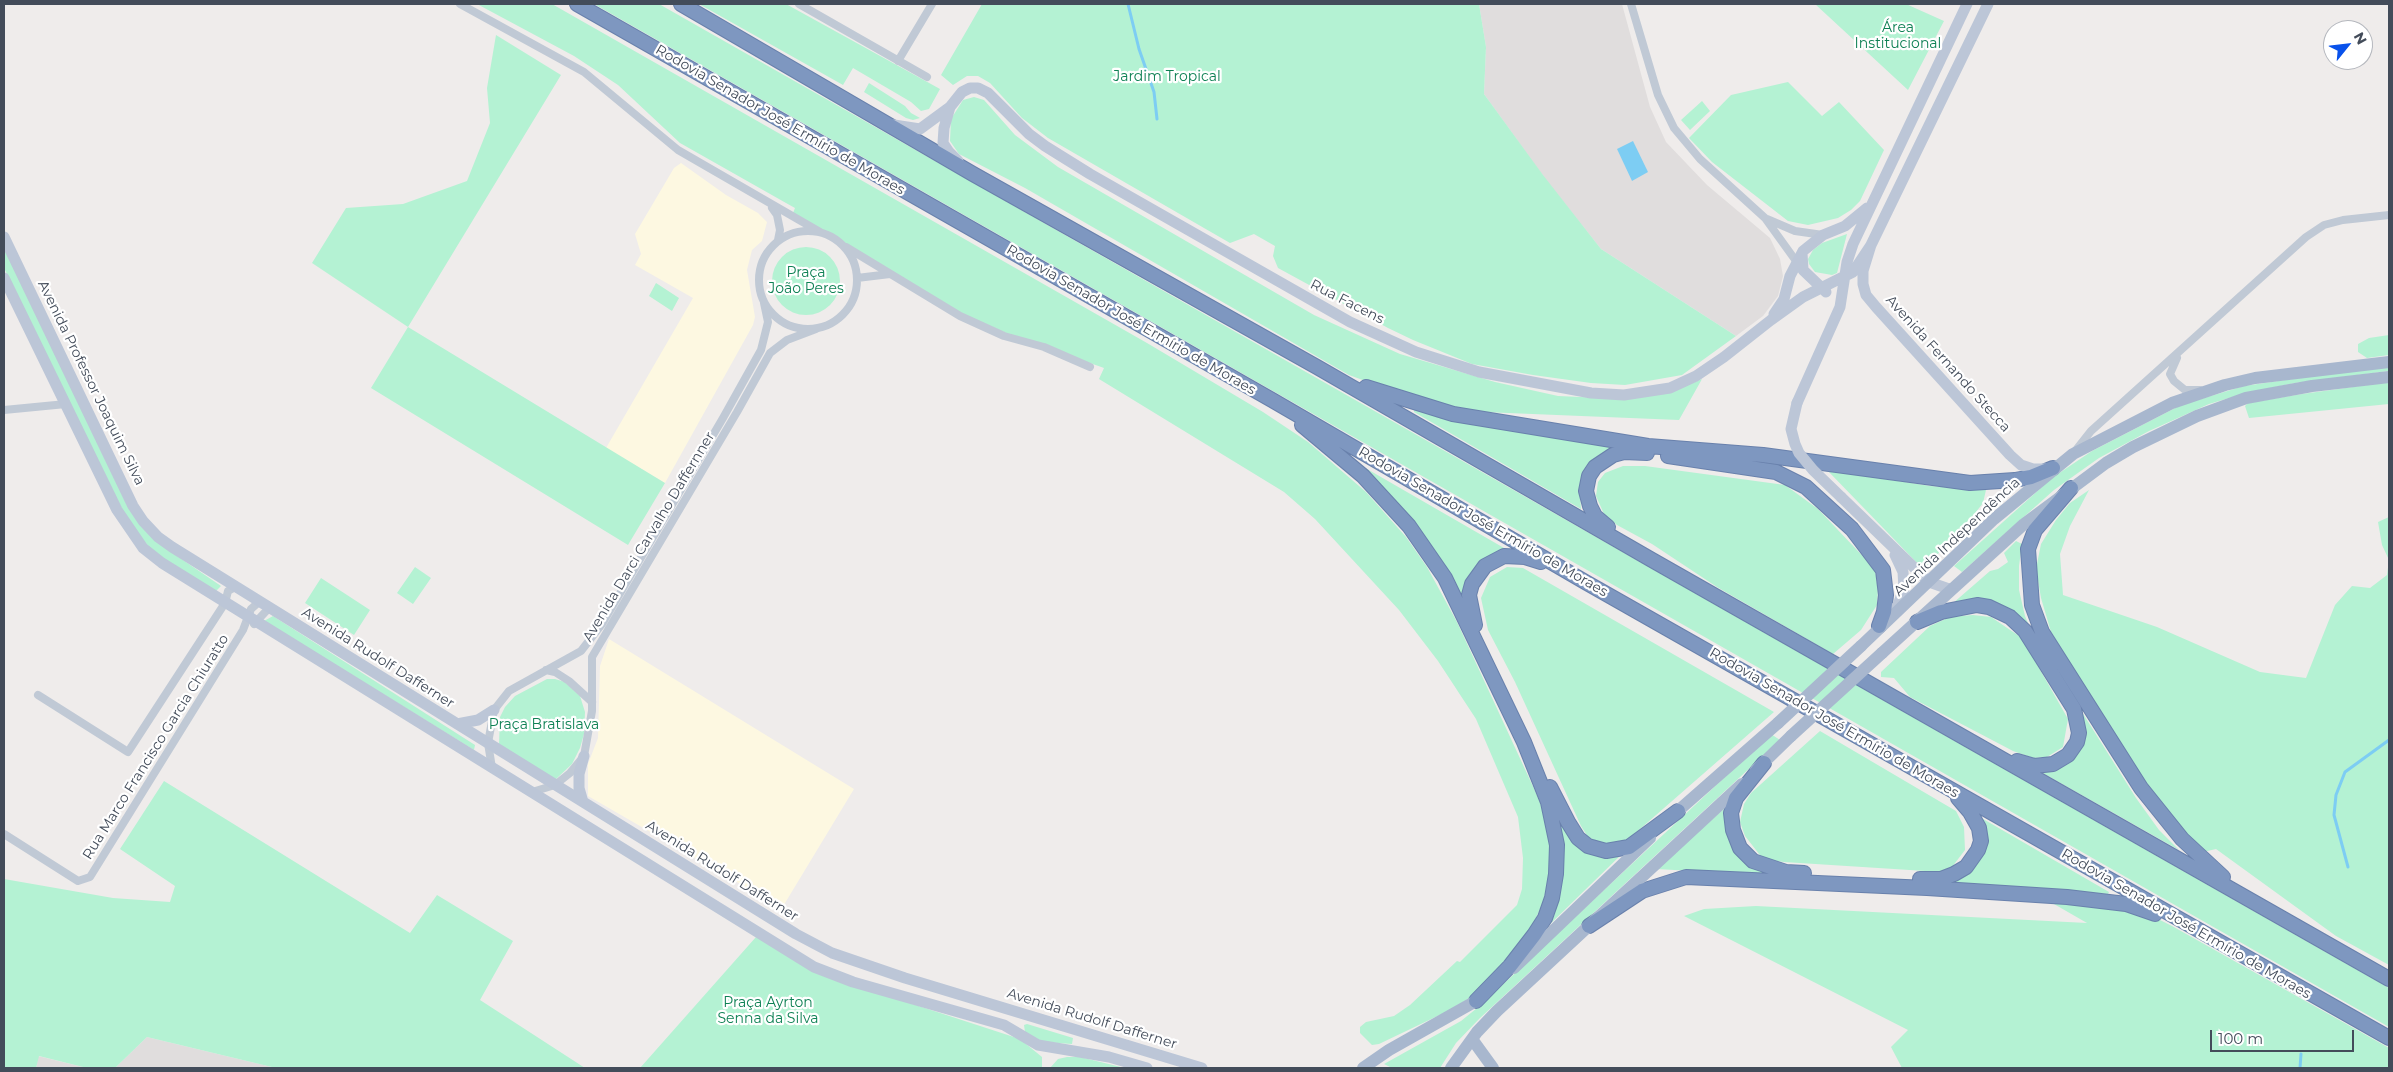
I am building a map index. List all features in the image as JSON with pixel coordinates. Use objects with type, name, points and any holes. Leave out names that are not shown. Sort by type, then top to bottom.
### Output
[{"type":"highway","name":"Rodovia Senador José Ermírio de Moraes","points":[[577,4],[1272,400],[1587,583],[2184,924],[2389,1038]]},
{"type":"highway","points":[[681,4],[973,174],[1317,367],[1652,560],[2389,979]]},
{"type":"highway","points":[[1317,367],[1378,392],[1453,414],[1648,446],[1772,456],[1970,483],[2023,479],[2053,468]]},
{"type":"highway","points":[[1272,400],[1363,476],[1409,526],[1445,578],[1524,742],[1548,802],[1557,844],[1556,874],[1549,905],[1534,935],[1510,966],[1476,1001]]},
{"type":"highway","points":[[1652,560],[1602,523],[1595,516],[1590,506],[1586,490],[1589,476],[1604,459],[1624,452],[1647,453],[1776,472],[1792,478],[1826,503],[1852,529],[1878,562],[1883,570],[1886,587],[1884,612],[1879,626]]},
{"type":"highway","points":[[2071,488],[2035,530],[2028,550],[2032,605],[2042,632],[2141,788],[2164,818],[2207,864],[2246,898]]},
{"type":"highway","points":[[1587,583],[1537,560],[1511,555],[1497,558],[1485,566],[1472,584],[1470,602],[1474,622],[1556,799],[1578,838],[1595,849],[1619,850],[1638,842],[1678,811]]},
{"type":"highway","points":[[1917,622],[1941,612],[1977,605],[1989,607],[2010,618],[2029,637],[2074,709],[2078,727],[2076,742],[2068,755],[2054,764],[2034,766],[1994,754]]},
{"type":"highway","points":[[1764,764],[1736,798],[1731,813],[1733,830],[1740,848],[1753,860],[1786,872],[1929,879],[1941,879],[1954,874],[1966,867],[1973,859],[1981,841],[1979,828],[1970,812],[1952,790]]},
{"type":"highway","points":[[1589,926],[1642,891],[1686,877],[1927,888],[2067,897],[2126,904],[2184,924]]},
{"type":"main road","points":[[1953,588],[1949,589],[1929,582],[1889,545],[1809,464],[1794,444],[1791,429],[1796,403],[1840,307],[1840,279],[1851,249],[1967,4]]},
{"type":"main road","name":"Avenida Fernando Stecca","points":[[1988,4],[1961,63],[1908,166],[1872,245],[1862,276],[1864,288],[1871,301],[2010,455],[2021,465],[2033,469],[2053,468]]},
{"type":"main road","name":"Rua Facens","points":[[881,121],[900,127],[920,129],[950,107],[962,92],[970,88],[978,88],[988,93],[1022,128],[1045,146],[1270,278],[1350,322],[1416,352],[1479,372],[1592,393],[1624,395],[1670,388],[1710,368],[1770,320],[1803,297],[1824,290],[1840,279]]},
{"type":"main road","points":[[1908,166],[1909,157],[1930,112],[1929,107],[1918,106]]},
{"type":"main road","name":"Rua Facens","points":[[950,107],[944,128],[943,143],[949,152],[973,174]]},
{"type":"main road","points":[[1840,307],[1837,297],[1824,290],[1811,279],[1798,258],[1824,235],[1845,226],[1871,204]]},
{"type":"main road","name":"Avenida Professor Joaquim Silva","points":[[4,237],[133,506],[143,521],[158,537]]},
{"type":"main road","name":"Avenida Fernando Stecca","points":[[1840,279],[1856,268],[1872,245]]},
{"type":"main road","name":"Rua Facens","points":[[1770,320],[1784,299],[1790,276],[1798,258]]},
{"type":"main road","points":[[4,278],[117,510],[143,548],[162,563],[225,603],[254,618],[492,769],[814,967],[853,982],[1004,1025],[1038,1045],[1109,1057],[1147,1068]]},
{"type":"main road","points":[[1811,279],[1826,282],[1840,279]]},
{"type":"main road","name":"Avenida Independência","points":[[1363,1068],[1389,1050],[1476,1001],[1504,978],[1678,811],[1778,723],[1929,582],[1994,518],[2053,468],[2073,454],[2172,403],[2213,389],[2255,378],[2389,362]]},
{"type":"main road","points":[[1451,1068],[1472,1039],[1497,1011],[1764,764],[1791,736],[1953,588],[2024,524],[2071,488],[2133,447],[2197,416],[2246,398],[2312,386],[2389,376]]},
{"type":"main road","name":"Avenida Rudolf Dafferner","points":[[158,537],[235,587],[796,934],[832,953],[897,976],[1202,1068]]},
{"type":"main road","points":[[1862,645],[1898,605],[1904,589],[1901,565],[1889,545]]},
{"type":"main road","points":[[456,724],[478,720],[494,710]]},
{"type":"main road","points":[[583,802],[579,781],[584,756]]},
{"type":"main road","points":[[1024,1038],[1016,1028],[1016,1024],[1020,1019],[1029,1016]]},
{"type":"main road","points":[[1066,1050],[1076,1045],[1078,1031]]},
{"type":"main road","points":[[1472,1039],[1493,1068]]},
{"type":"street","points":[[460,4],[584,72],[678,150],[769,205],[841,243],[960,316],[1004,336],[1044,347],[1090,367]]},
{"type":"street","points":[[799,4],[927,77]]},
{"type":"street","points":[[898,61],[932,4]]},
{"type":"street","points":[[1631,4],[1658,95],[1674,128],[1700,159],[1766,218],[1798,258]]},
{"type":"street","points":[[769,205],[777,215],[780,230],[778,240]]},
{"type":"street","points":[[2073,454],[2091,432],[2286,254],[2324,225],[2343,220],[2389,215]]},
{"type":"street","points":[[1766,218],[1795,231],[1824,235]]},
{"type":"street","points":[[820,232],[798,232],[778,240],[768,250],[761,262],[758,276],[759,290],[764,303],[773,315],[786,324],[800,329],[816,329],[829,325],[841,317],[850,306],[856,293],[857,278],[855,265],[850,253],[841,243]]},
{"type":"street","points":[[857,278],[890,274]]},
{"type":"street","name":"Avenida Darci Carvalho Daffernner","points":[[492,769],[488,743],[494,710],[509,691],[581,651],[602,624],[761,350],[768,322],[764,303]]},
{"type":"street","name":"Avenida Darci Carvalho Daffernner","points":[[555,784],[570,773],[584,756],[590,730],[592,657],[708,462],[770,352],[787,340],[816,329]]},
{"type":"street","points":[[2182,349],[2170,374],[2174,381],[2185,390],[2213,389]]},
{"type":"street","points":[[4,410],[66,404]]},
{"type":"street","points":[[700,458],[708,462]]},
{"type":"street","points":[[38,695],[128,752],[225,603],[228,591],[235,587]]},
{"type":"street","points":[[254,618],[264,605]]},
{"type":"street","points":[[254,618],[251,609],[264,605]]},
{"type":"street","name":"Rua Marco Francisco Garcia Chiuratto","points":[[4,834],[78,881],[90,877],[243,630],[254,618]]},
{"type":"street","name":"Rua Marco Francisco Garcia Chiuratto","points":[[243,630],[254,618]]},
{"type":"street","points":[[546,670],[555,672],[569,680],[592,702]]},
{"type":"street","points":[[532,792],[555,784]]},
{"type":"shaded area","points":[[1479,4],[1622,4],[1650,107],[1666,142],[1707,185],[1770,238],[1780,259],[1783,276],[1778,296],[1763,316],[1736,336],[1601,249],[1546,180],[1484,94],[1486,47]]},
{"type":"shaded area","points":[[681,163],[726,195],[758,213],[767,222],[762,241],[752,250],[747,270],[755,317],[753,325],[665,483],[606,448],[693,298],[635,265],[641,254],[635,234],[674,168]]},
{"type":"shaded area","points":[[609,639],[854,789],[782,908],[588,796],[588,764],[598,738],[600,666]]},
{"type":"shaded area","points":[[147,1037],[276,1068],[115,1068]]},
{"type":"shaded area","points":[[38,1056],[87,1068],[36,1068]]},
{"type":"green space","points":[[477,4],[552,4],[1147,343],[1263,412],[1308,442],[1366,492],[1406,537],[1427,567],[1457,622],[1542,806],[1552,842],[1550,875],[1543,903],[1527,937],[1471,997],[1448,1011],[1379,1044],[1372,1045],[1360,1033],[1360,1027],[1366,1022],[1394,1016],[1410,1005],[1457,961],[1460,962],[1517,905],[1522,889],[1523,858],[1518,817],[1476,719],[1438,661],[1399,610],[1315,519],[1284,492],[1099,379],[1104,368],[1006,333],[959,312],[793,213],[795,208],[680,143],[618,85],[574,56]]},
{"type":"green space","points":[[594,4],[659,4],[2389,988],[2389,1027]]},
{"type":"green space","points":[[699,4],[786,4],[940,89],[929,109],[921,111],[911,102],[853,68],[843,85]]},
{"type":"green space","name":"Jardim Tropical","points":[[982,4],[1479,4],[1486,47],[1484,94],[1543,175],[1601,249],[1736,336],[1682,375],[1625,385],[1591,383],[1472,364],[1413,340],[1278,268],[1273,256],[1275,246],[1254,234],[1230,243],[1048,138],[1022,118],[990,83],[978,76],[967,76],[953,85],[941,75]]},
{"type":"green space","name":"Área Institucional","points":[[1815,4],[1906,4],[1944,21],[1908,90]]},
{"type":"green space","points":[[496,35],[561,75],[408,327],[312,263],[346,208],[403,204],[467,181],[490,123],[487,88]]},
{"type":"green space","points":[[1788,82],[1822,116],[1839,102],[1884,150],[1860,201],[1851,210],[1838,218],[1808,225],[1788,221],[1712,162],[1689,138],[1731,95]]},
{"type":"green space","points":[[869,83],[920,118],[913,120],[906,118],[864,92]]},
{"type":"green space","points":[[974,97],[984,100],[1015,135],[1058,167],[1314,315],[1400,354],[1495,382],[1558,396],[1626,399],[1671,392],[1702,379],[1679,420],[1459,411],[1393,391],[1349,375],[1025,188],[959,154],[950,141],[951,119],[963,100]]},
{"type":"green space","points":[[1702,101],[1710,111],[1690,130],[1681,120]]},
{"type":"green space","points":[[1847,234],[1837,273],[1832,275],[1815,272],[1808,259],[1813,250],[1822,243]]},
{"type":"green space","name":"Praça João Peres","points":[[806,247],[819,250],[830,257],[837,268],[840,281],[837,294],[830,305],[819,312],[806,315],[793,312],[782,305],[775,294],[772,281],[775,268],[782,257],[793,250]]},
{"type":"green space","points":[[4,248],[127,505],[161,545],[221,586],[216,591],[155,553],[138,535],[125,515],[4,268]]},
{"type":"green space","points":[[656,283],[679,298],[672,311],[649,296]]},
{"type":"green space","points":[[408,327],[665,483],[628,545],[371,388]]},
{"type":"green space","points":[[2389,335],[2389,355],[2367,358],[2358,352],[2358,344],[2369,338]]},
{"type":"green space","points":[[2389,365],[2389,371],[2295,383],[2246,393],[2209,404],[2149,431],[2099,458],[2054,490],[1962,572],[1954,566],[2052,478],[2092,451],[2181,405],[2244,386]]},
{"type":"green space","points":[[2389,382],[2389,404],[2249,418],[2245,406],[2248,403],[2302,394]]},
{"type":"green space","points":[[1414,410],[1624,444],[1614,449],[1580,494],[1581,509],[1414,412]]},
{"type":"green space","points":[[1348,458],[1511,552],[1487,559],[1475,568],[1469,578],[1467,614],[1450,581]]},
{"type":"green space","points":[[1623,466],[1645,466],[1785,485],[1818,509],[1875,569],[1878,590],[1877,605],[1861,630],[1833,654],[1717,587],[1652,544],[1617,525],[1604,514],[1596,496],[1598,482],[1605,473]]},
{"type":"green space","points":[[1828,471],[1930,486],[1986,490],[1983,503],[1976,512],[1927,566],[1923,567]]},
{"type":"green space","points":[[2089,490],[2070,526],[2060,554],[2063,595],[2157,627],[2260,672],[2306,678],[2335,605],[2352,586],[2370,588],[2387,575],[2389,560],[2389,965],[2336,936],[2216,849],[2203,852],[2173,820],[2146,785],[2051,632],[2041,598],[2036,569],[2041,544],[2056,520],[2070,503]]},
{"type":"green space","points":[[2389,517],[2389,560],[2382,545],[2378,522]]},
{"type":"green space","points":[[2016,541],[2022,544],[2019,566],[2019,590],[2030,628],[2014,617],[1952,604],[1990,571],[1998,569],[2008,562],[2004,553]]},
{"type":"green space","points":[[415,567],[431,578],[413,604],[397,593]]},
{"type":"green space","points":[[1507,567],[1523,568],[1774,712],[1632,836],[1618,845],[1606,845],[1588,837],[1581,826],[1515,682],[1488,630],[1481,598],[1490,577]]},
{"type":"green space","points":[[321,578],[370,610],[354,635],[305,603]]},
{"type":"green space","points":[[1973,615],[1991,617],[2022,638],[2068,719],[2063,747],[2047,757],[2033,758],[2013,751],[1910,697],[1894,678],[1881,677],[1881,672],[1930,626],[1950,617]]},
{"type":"green space","points":[[273,616],[475,745],[474,750],[264,621]]},
{"type":"green space","name":"Praça Bratislava","points":[[547,679],[565,682],[580,696],[585,712],[584,734],[580,748],[572,764],[555,780],[499,745],[500,717],[505,707],[515,696]]},
{"type":"green space","points":[[2075,701],[2136,798],[2159,830],[2179,850],[2041,772],[2051,772],[2060,768],[2070,759]]},
{"type":"green space","points":[[1820,731],[1956,811],[1964,827],[1965,850],[1952,867],[1941,872],[1763,859],[1745,836],[1740,822],[1744,804],[1751,793]]},
{"type":"green space","points":[[1771,734],[1780,740],[1480,1018],[1456,1043],[1440,1068],[1392,1068],[1384,1064],[1461,1021],[1482,1004]]},
{"type":"green space","points":[[164,781],[410,933],[437,895],[513,941],[480,1000],[585,1068],[276,1068],[147,1037],[115,1068],[87,1068],[39,1056],[36,1068],[4,1068],[4,879],[113,898],[170,902],[175,886],[120,849]]},
{"type":"green space","points":[[1725,808],[1725,818],[1735,850],[1787,876],[1656,869]]},
{"type":"green space","points":[[1556,815],[1574,837],[1625,851],[1544,930]]},
{"type":"green space","points":[[1978,816],[2109,892],[2108,894],[1933,884],[1974,864]]},
{"type":"green space","points":[[2047,900],[2105,907],[2160,920],[2389,1048],[2389,1068],[1902,1068],[1891,1047],[1908,1030],[1684,916],[1704,909],[1756,906],[2087,923]]},
{"type":"green space","name":"Praça Ayrton Senna da Silva","points":[[756,937],[842,981],[1020,1039],[1042,1057],[1042,1068],[640,1068]]},
{"type":"green space","points":[[1027,1024],[1073,1038],[1072,1044],[1043,1042],[1025,1032],[1024,1025]]},
{"type":"green space","points":[[1080,1057],[1125,1068],[1050,1068],[1058,1059]]},
{"type":"water","points":[[1633,141],[1648,172],[1632,181],[1617,149]]},
{"type":"waterway","points":[[1128,4],[1139,49],[1154,92],[1157,119]]},
{"type":"waterway","points":[[2348,867],[2334,815],[2336,795],[2345,772],[2389,740]]},
{"type":"waterway","points":[[2300,1068],[2301,1054]]}]
